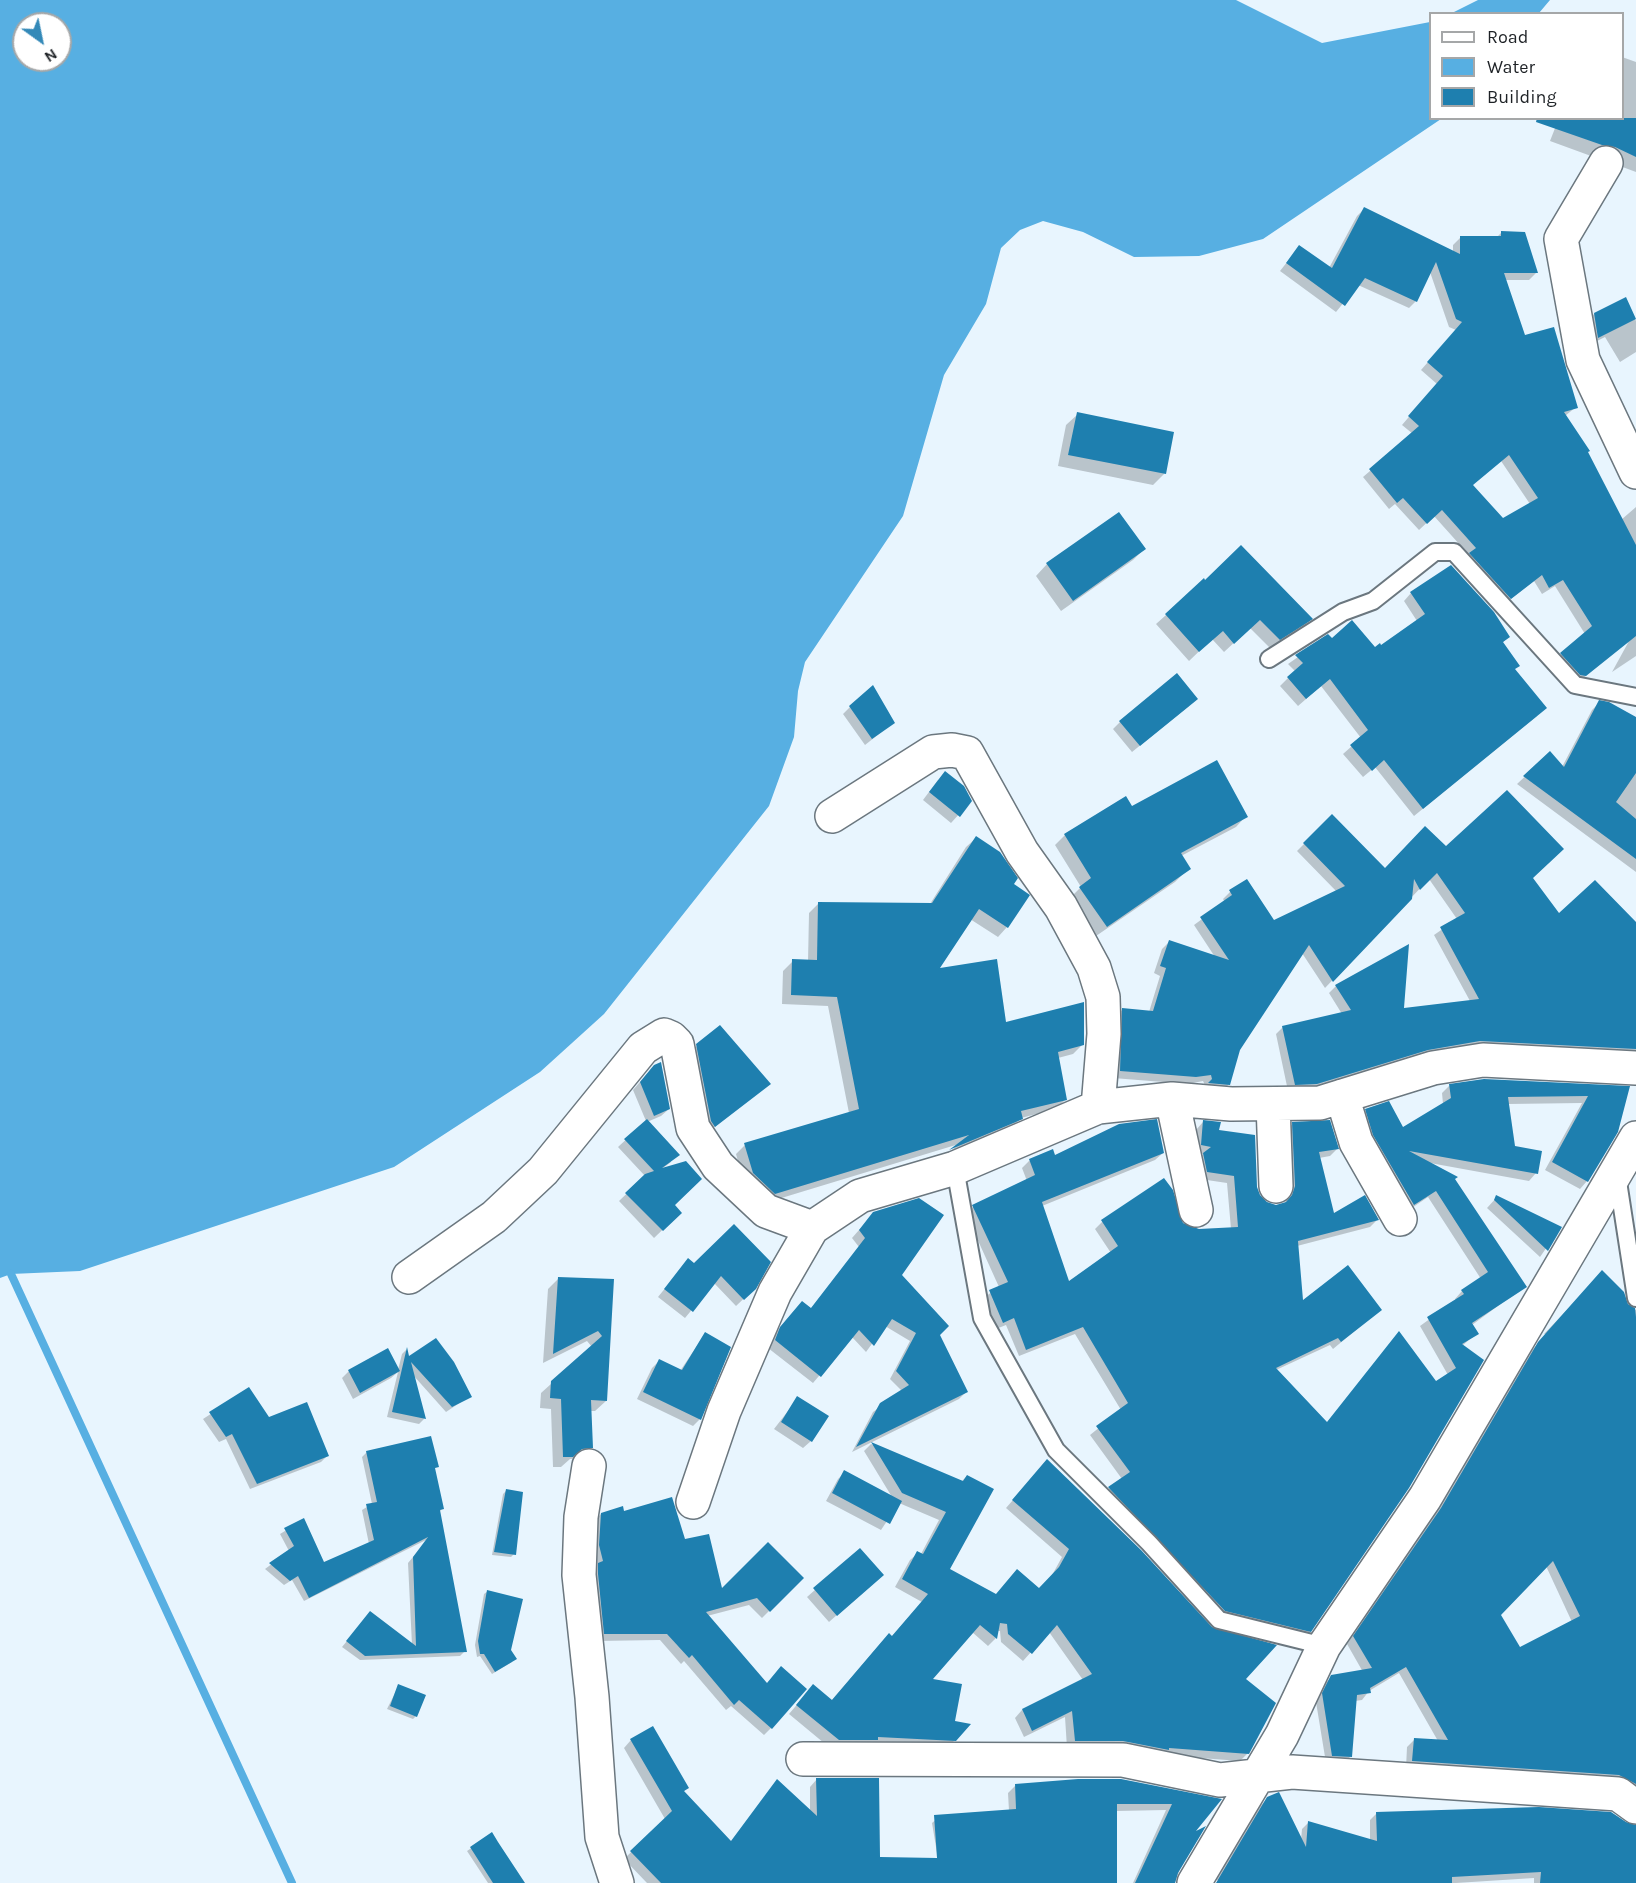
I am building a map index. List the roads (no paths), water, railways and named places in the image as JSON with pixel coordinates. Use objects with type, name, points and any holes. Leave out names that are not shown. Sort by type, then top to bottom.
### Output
[{"type":"street","points":[[1606,163],[1561,239],[1583,360],[1636,472]]},
{"type":"street","points":[[832,816],[933,752],[952,750],[967,753],[1022,852],[1061,907],[1094,968],[1103,997],[1104,1034],[1098,1107]]},
{"type":"street","points":[[408,1276],[494,1217],[535,1179],[644,1048],[664,1035],[676,1044],[693,1128],[718,1166],[766,1211],[812,1228]]},
{"type":"street","points":[[693,1502],[724,1411],[775,1292],[812,1228],[860,1196],[955,1168],[1098,1107],[1172,1099],[1231,1104],[1320,1103],[1433,1068],[1483,1060],[1636,1068]]},
{"type":"street","points":[[1342,1096],[1356,1142],[1400,1219]]},
{"type":"street","points":[[1172,1099],[1196,1210]]},
{"type":"street","points":[[1273,1104],[1276,1186]]},
{"type":"street","points":[[1194,1883],[1282,1735],[1324,1646],[1425,1498],[1636,1138]]},
{"type":"street","points":[[589,1466],[582,1517],[579,1575],[592,1697],[602,1837],[618,1883]]},
{"type":"street","points":[[803,1760],[1124,1760],[1220,1780],[1292,1772],[1618,1794],[1636,1807]]},
{"type":"lane","points":[[1269,659],[1343,612],[1373,601],[1435,552],[1454,552],[1575,685],[1636,697]]},
{"type":"lane","points":[[955,1168],[982,1318],[1056,1450],[1149,1543],[1219,1620],[1324,1646]]},
{"type":"lane","points":[[1616,1172],[1636,1298]]},
{"type":"water","points":[[0,0],[1236,0],[1322,43],[1429,22],[1429,120],[1440,120],[1263,239],[1199,256],[1134,257],[1083,232],[1043,221],[1020,230],[1001,248],[986,304],[944,375],[903,516],[805,662],[798,691],[794,737],[769,806],[604,1014],[540,1072],[394,1167],[80,1271],[11,1274],[0,1278]]},
{"type":"water","points":[[1478,0],[1550,0],[1540,12],[1454,12]]},
{"type":"waterway","points":[[11,1274],[292,1883]]}]
